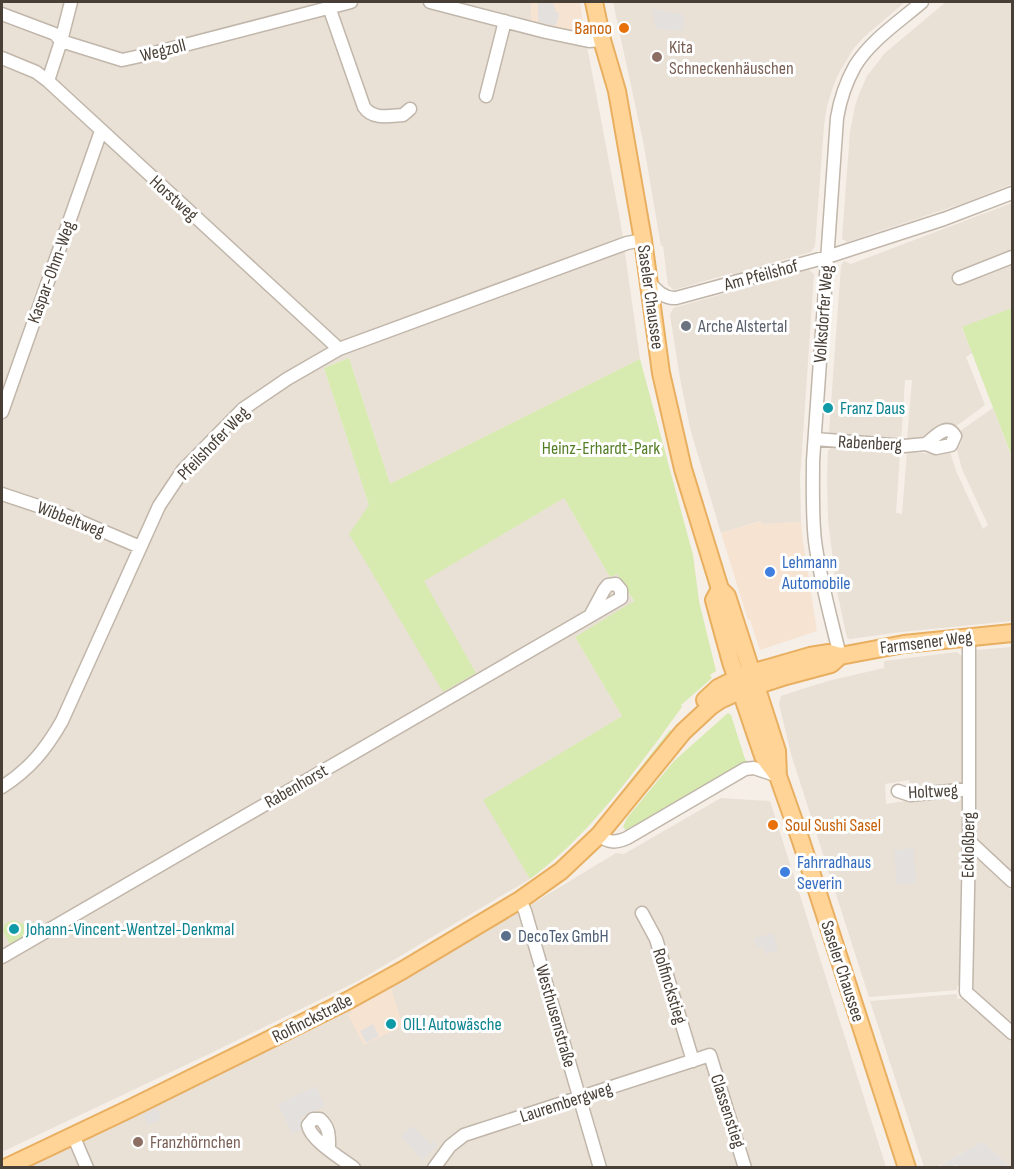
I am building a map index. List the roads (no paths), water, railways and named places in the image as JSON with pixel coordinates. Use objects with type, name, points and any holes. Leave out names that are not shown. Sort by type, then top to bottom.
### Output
[{"type":"main road","name":"Saseler Chaussee","points":[[594,2],[617,91],[643,240],[661,373],[683,469],[720,589],[714,600],[746,682],[763,756],[778,776],[801,841],[907,1167]]},
{"type":"main road","name":"Farmsener Weg","points":[[746,682],[786,676],[831,664],[840,656],[880,648],[969,636],[1012,633]]},
{"type":"main road","name":"Rolfinckstraße","points":[[5,1167],[170,1089],[349,1000],[520,900],[561,871],[599,835],[690,724],[716,702],[746,682]]},
{"type":"street","points":[[48,81],[71,2]]},
{"type":"street","name":"Wegzoll","points":[[2,14],[55,34],[61,41],[122,60],[351,2]]},
{"type":"street","points":[[430,2],[589,41],[602,40]]},
{"type":"street","name":"Volksdorfer Weg","points":[[840,656],[815,540],[813,487],[837,118],[847,82],[855,66],[871,46],[922,2]]},
{"type":"street","points":[[329,8],[368,113],[373,116],[403,115],[410,109]]},
{"type":"street","points":[[486,96],[505,21]]},
{"type":"street","name":"Horstweg","points":[[2,58],[36,72],[48,81],[339,349]]},
{"type":"street","name":"Kaspar-Ohm-Weg","points":[[2,412],[101,131]]},
{"type":"street","name":"Am Pfeilshof","points":[[649,282],[660,293],[674,299],[827,257],[1012,194]]},
{"type":"street","name":"Pfeilshofer Weg","points":[[2,787],[32,764],[49,744],[62,721],[159,506],[183,470],[243,409],[287,378],[339,349],[627,243],[643,240]]},
{"type":"street","points":[[958,278],[1012,257]]},
{"type":"street","name":"Rabenberg","points":[[815,439],[904,446],[926,444]]},
{"type":"street","name":"Wibbeltweg","points":[[2,494],[65,515],[140,547]]},
{"type":"street","name":"Rabenhorst","points":[[2,957],[590,616]]},
{"type":"street","name":"Eckloßberg","points":[[969,636],[966,992],[1012,1033]]},
{"type":"street","points":[[599,835],[605,840],[615,842],[623,840],[745,769],[754,768],[778,776]]},
{"type":"street","name":"Holtweg","points":[[898,792],[910,795],[969,789]]},
{"type":"street","points":[[611,822],[624,833],[637,833]]},
{"type":"street","points":[[969,841],[1012,881]]},
{"type":"street","name":"Westhusenstraße","points":[[520,900],[600,1167]]},
{"type":"street","name":"Rolfinckstieg","points":[[642,913],[656,939],[693,1061]]},
{"type":"street","name":"Laurembergweg","points":[[434,1167],[450,1146],[464,1135],[710,1055]]},
{"type":"street","name":"Classenstieg","points":[[710,1055],[746,1167]]},
{"type":"street","points":[[73,1135],[87,1167]]},
{"type":"street","points":[[329,1149],[354,1167]]},
{"type":"place","name":"Banoo","points":[[624,28]]},
{"type":"place","name":"Kita Schneckenhäuschen","points":[[657,57]]},
{"type":"place","name":"Arche Alstertal","points":[[686,326]]},
{"type":"place","name":"Franz Daus","points":[[828,408]]},
{"type":"place","name":"Lehmann Automobile","points":[[770,572]]},
{"type":"place","name":"Soul Sushi Sasel","points":[[773,825]]},
{"type":"place","name":"Fahrradhaus Severin","points":[[785,872]]},
{"type":"place","name":"Johann-Vincent-Wentzel-Denkmal","points":[[14,929]]},
{"type":"place","name":"DecoTex GmbH","points":[[506,936]]},
{"type":"place","name":"OIL! Autowäsche","points":[[391,1024]]},
{"type":"place","name":"Franzhörnchen","points":[[138,1142]]},
{"type":"park label","name":"Heinz-Erhardt-Park","points":[[601,448]]}]
